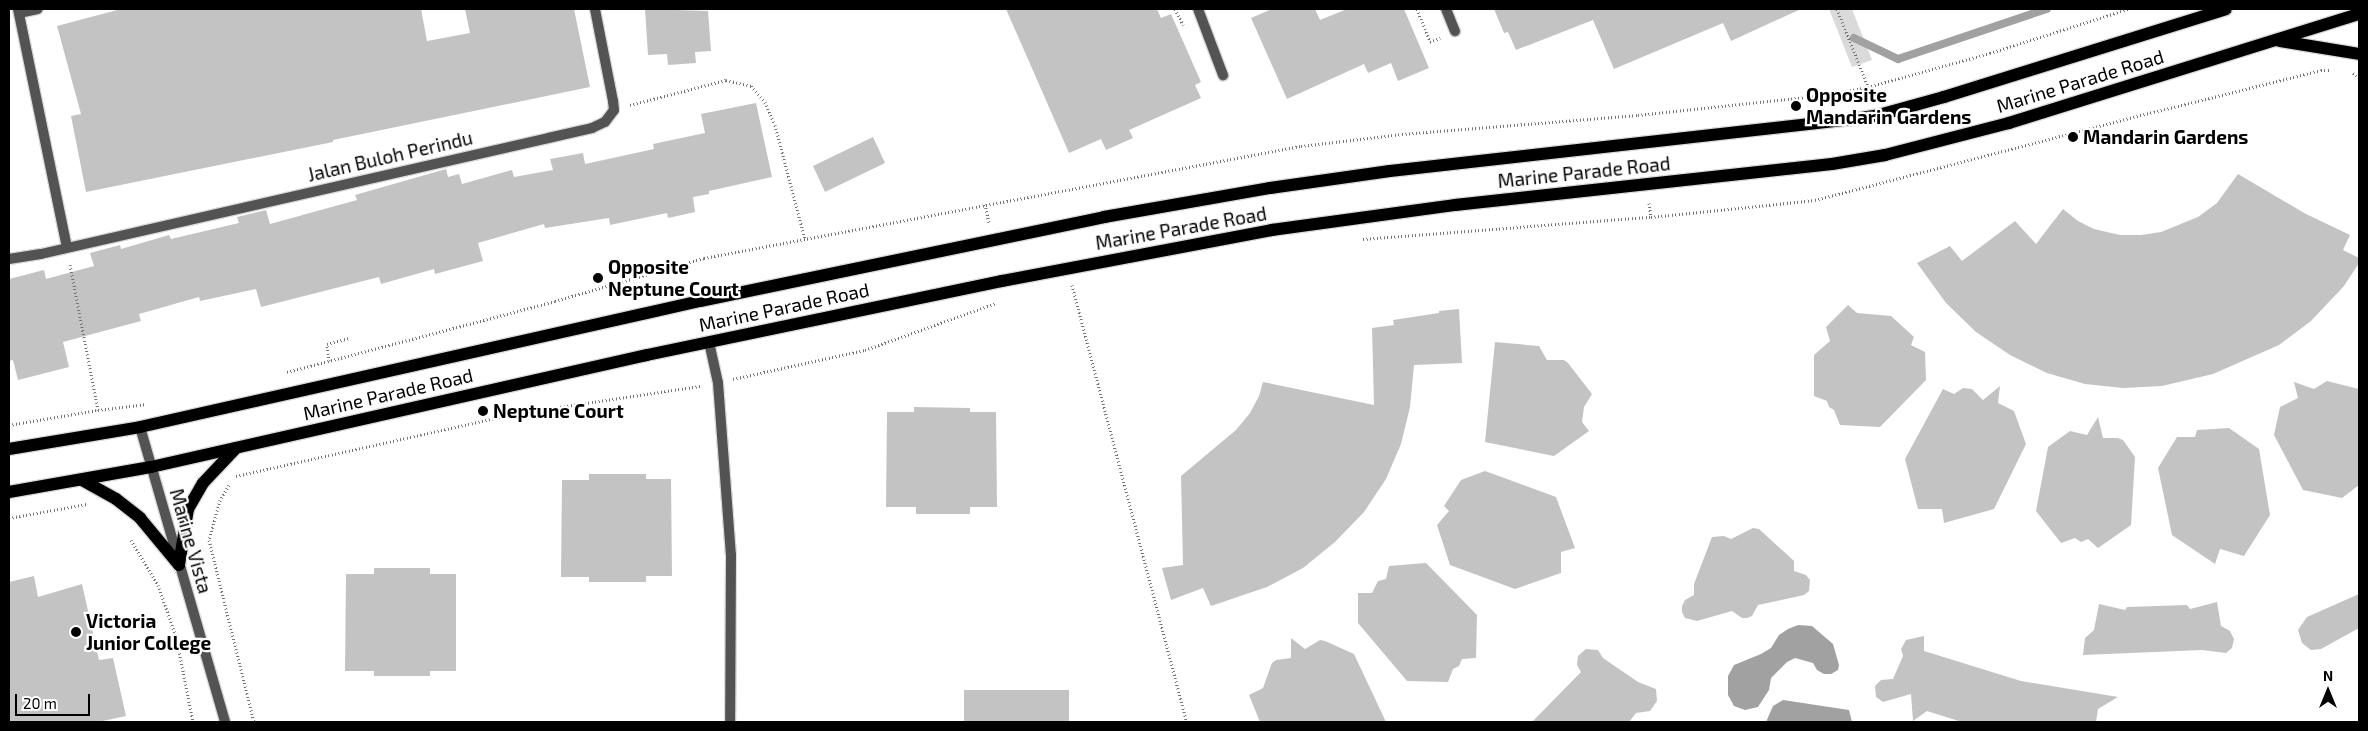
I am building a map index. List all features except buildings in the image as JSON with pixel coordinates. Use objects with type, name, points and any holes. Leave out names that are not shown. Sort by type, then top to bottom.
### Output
[{"type":"main road","name":"Marine Parade Road","points":[[9,449],[140,427],[710,299],[1104,217],[1270,188],[1390,171],[1879,115],[1953,94],[2226,9]]},
{"type":"main road","name":"Marine Parade Road","points":[[9,492],[151,467],[710,342],[1051,271],[1272,230],[1455,205],[1832,164],[1885,155],[2009,123],[2359,14]]},
{"type":"main road","points":[[2277,41],[2359,54]]},
{"type":"main road","points":[[178,565],[188,509],[203,483],[236,448]]},
{"type":"main road","points":[[82,480],[116,499],[140,518],[178,565]]},
{"type":"street","points":[[38,9],[19,11],[67,247]]},
{"type":"street","name":"Jalan Buloh Perindu","points":[[9,259],[41,254],[592,128],[605,122],[614,110],[595,9]]},
{"type":"street","points":[[1198,9],[1223,75]]},
{"type":"street","points":[[1446,9],[1455,31]]},
{"type":"street","points":[[710,342],[718,383],[731,555],[730,722]]},
{"type":"street","name":"Marine Vista","points":[[140,427],[178,565],[225,722]]},
{"type":"path","points":[[1417,9],[1430,42],[1455,31]]},
{"type":"path","points":[[1837,9],[1879,115]]},
{"type":"path","points":[[1354,239],[1651,217],[1814,200],[2275,81],[2322,70],[2331,70]]},
{"type":"path","points":[[2351,72],[2359,77]]},
{"type":"path","points":[[627,105],[726,80],[751,86],[765,102],[775,126],[805,239]]},
{"type":"path","points":[[9,425],[98,410],[67,247]]},
{"type":"path","points":[[1063,287],[1082,283]]},
{"type":"path","points":[[1072,285],[1188,722]]},
{"type":"path","points":[[234,476],[518,413],[718,383],[865,350],[998,303]]},
{"type":"path","points":[[329,361],[327,344],[350,338]]},
{"type":"path","points":[[383,437],[384,443]]},
{"type":"path","points":[[230,484],[220,500],[209,540],[254,722]]},
{"type":"path","points":[[9,518],[116,499]]},
{"type":"path","points":[[126,533],[158,585],[176,636],[193,722]]},
{"type":"shaded area","points":[[1829,9],[1852,9],[1872,60],[1852,67]]},
{"type":"shaded area","points":[[1798,625],[1812,626],[1833,644],[1839,665],[1838,670],[1831,674],[1824,674],[1817,670],[1813,663],[1795,658],[1787,662],[1771,678],[1769,690],[1758,707],[1745,710],[1734,706],[1728,695],[1728,676],[1734,665],[1771,648],[1779,635]]},
{"type":"shaded area","points":[[1783,700],[1849,710],[1852,722],[1766,722],[1773,706]]},
{"type":"waterway","points":[[1854,38],[1898,59],[2047,9]]},
{"type":"place","name":"Opposite Mandarin Gardens","points":[[1796,106]]},
{"type":"place","name":"Mandarin Gardens","points":[[2073,137]]},
{"type":"place","name":"Opposite Neptune Court","points":[[598,278]]},
{"type":"place","name":"Neptune Court","points":[[483,411]]},
{"type":"place","name":"Victoria Junior College","points":[[76,632]]}]
